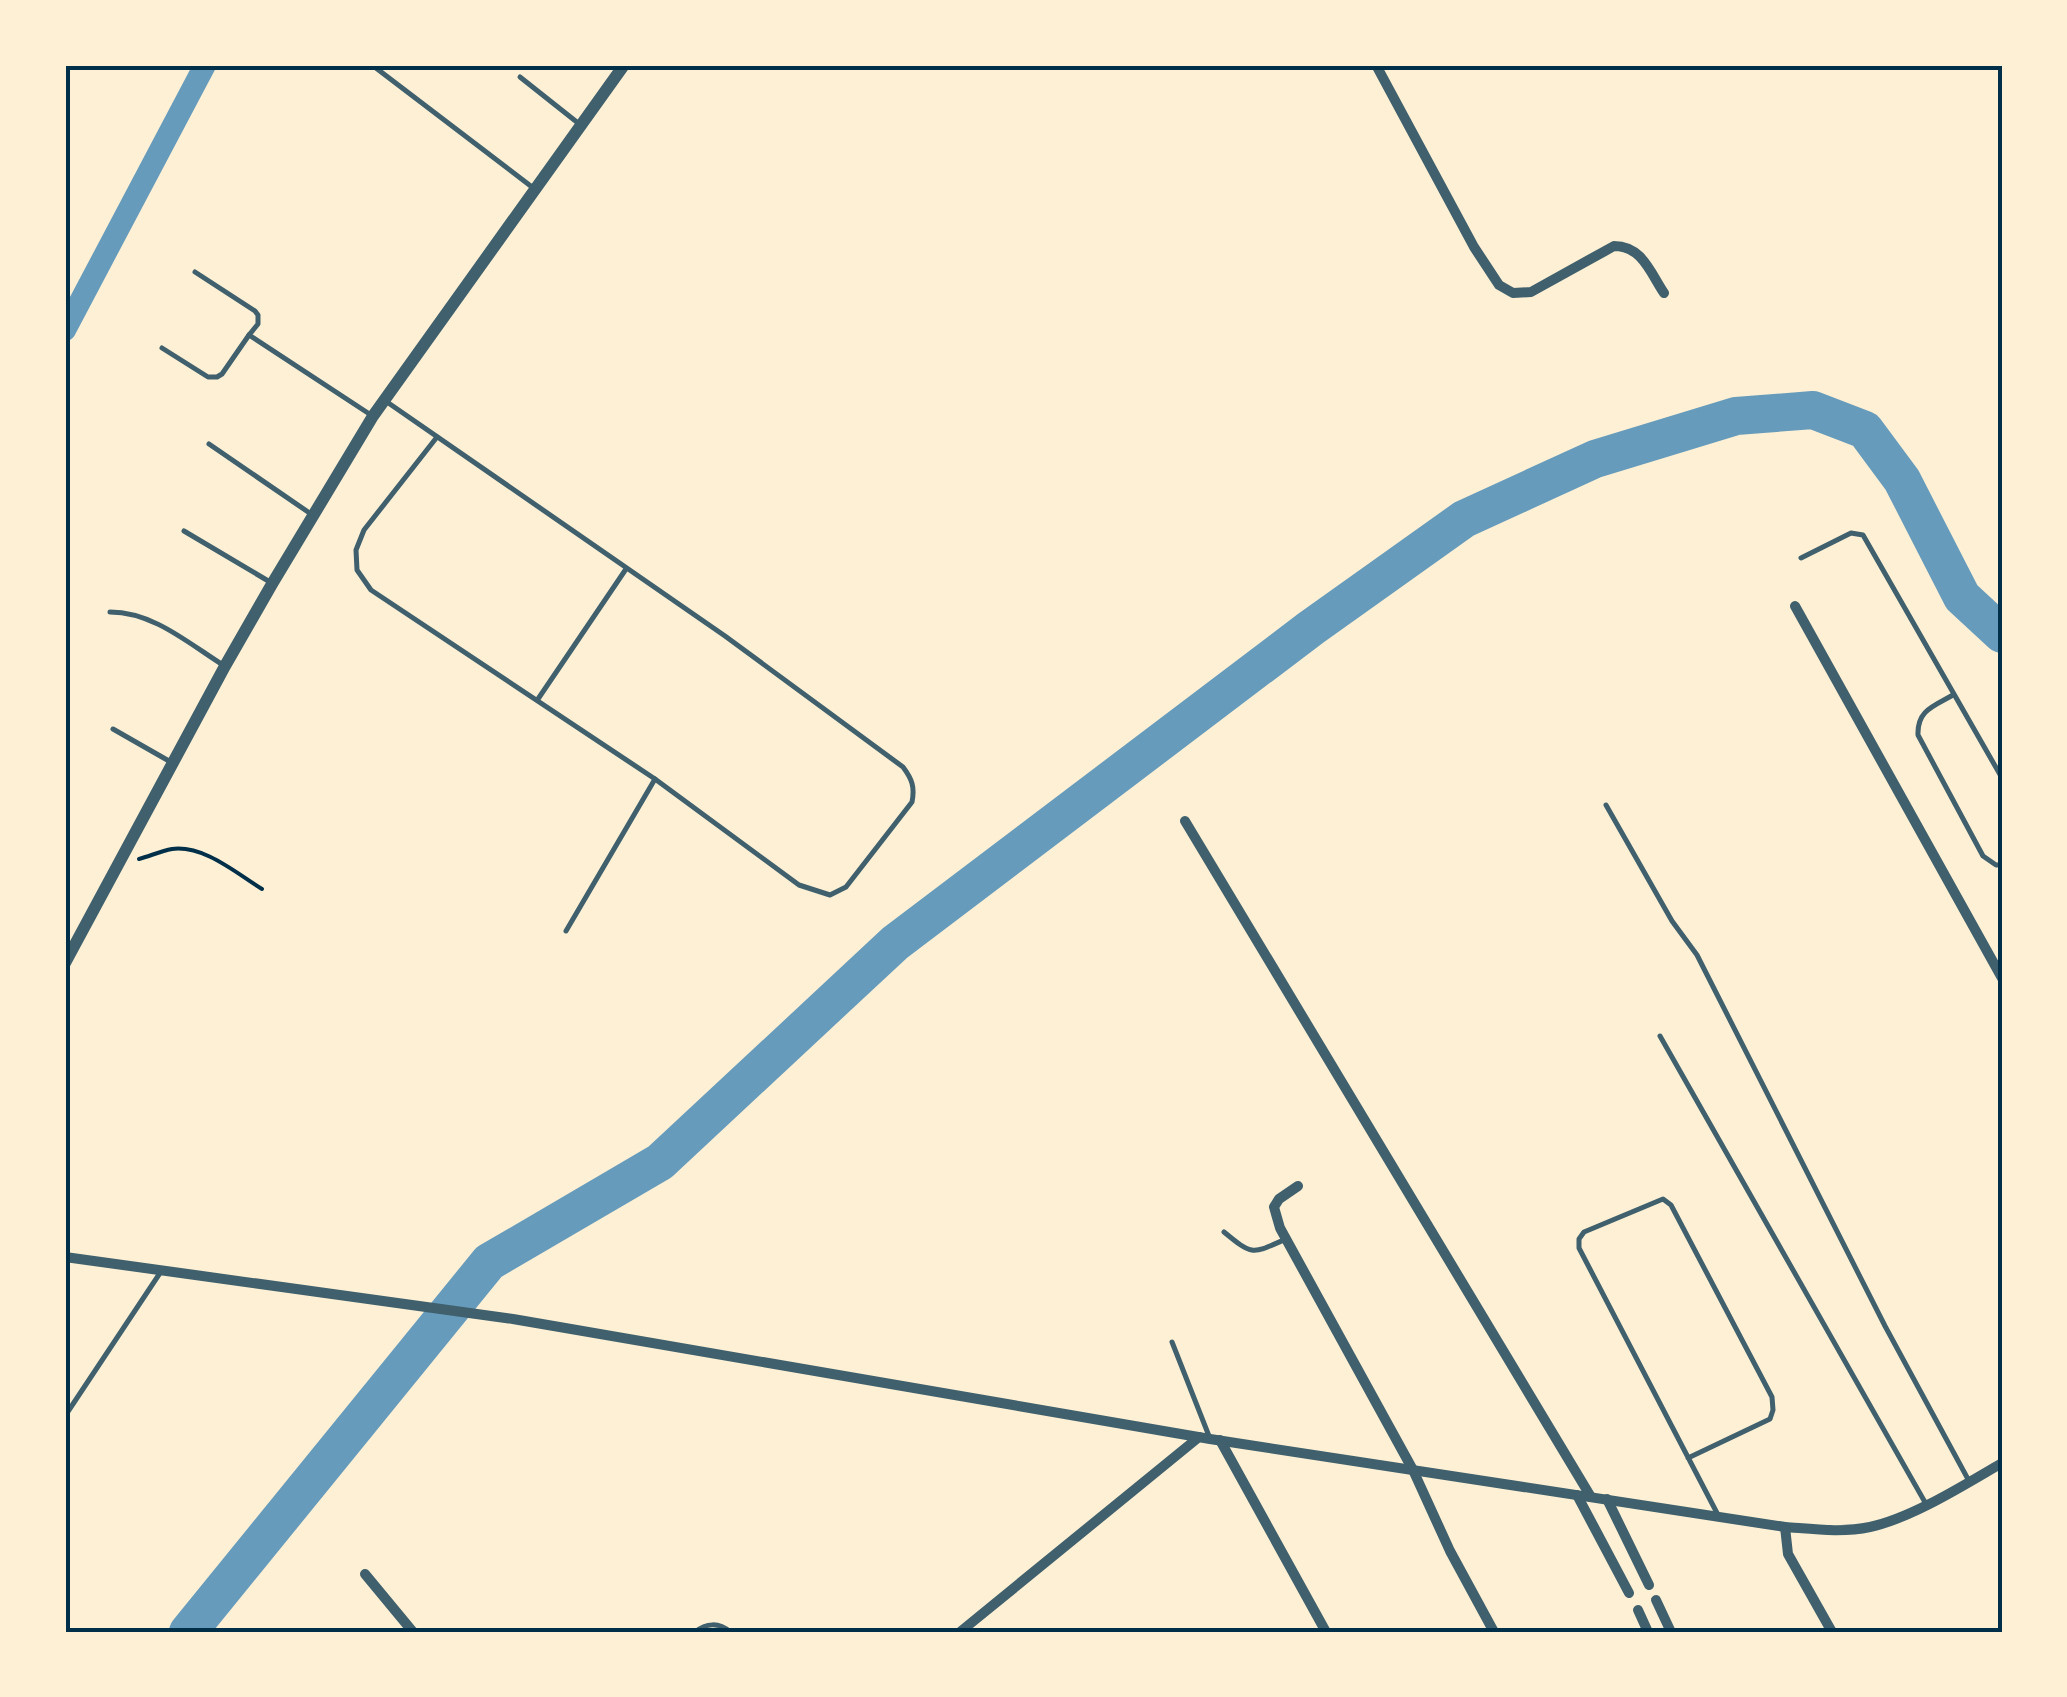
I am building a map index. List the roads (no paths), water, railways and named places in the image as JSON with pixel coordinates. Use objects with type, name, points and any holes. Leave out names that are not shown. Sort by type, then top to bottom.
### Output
[{"type":"street","points":[[65,963],[225,666],[373,416],[624,65]]},
{"type":"street","points":[[1376,65],[1474,247],[1499,285],[1513,293],[1531,292],[1614,246],[1624,246],[1636,250],[1664,294]]},
{"type":"street","points":[[1795,606],[2002,978]]},
{"type":"street","points":[[1185,820],[1592,1497]]},
{"type":"street","points":[[1298,1186],[1279,1199],[1275,1214],[1413,1470],[1450,1551],[1494,1632]]},
{"type":"street","points":[[65,1257],[513,1319],[1210,1439],[1785,1527],[1869,1527],[1904,1516],[2000,1468]]},
{"type":"street","points":[[960,1632],[1210,1439]]},
{"type":"street","points":[[1210,1439],[1250,1498],[1326,1632]]},
{"type":"street","points":[[1577,1495],[1629,1594]]},
{"type":"street","points":[[1608,1500],[1649,1585]]},
{"type":"street","points":[[1785,1527],[1788,1554],[1832,1632]]},
{"type":"street","points":[[365,1574],[413,1632]]},
{"type":"street","points":[[1656,1600],[1671,1632]]},
{"type":"street","points":[[1638,1610],[1648,1632]]},
{"type":"lane","points":[[372,65],[534,189]]},
{"type":"lane","points":[[520,76],[580,125]]},
{"type":"lane","points":[[162,348],[208,377],[217,377],[258,324],[254,310],[195,272]]},
{"type":"lane","points":[[249,335],[373,416]]},
{"type":"lane","points":[[385,400],[726,636],[903,767],[914,790],[912,802],[846,887],[830,896],[798,885],[655,780],[371,590],[356,570],[356,550],[364,530],[437,437]]},
{"type":"lane","points":[[209,444],[313,516]]},
{"type":"lane","points":[[184,531],[272,584]]},
{"type":"lane","points":[[1801,558],[1851,533],[1862,535],[2002,778]]},
{"type":"lane","points":[[538,700],[626,569]]},
{"type":"lane","points":[[110,612],[140,615],[225,666]]},
{"type":"lane","points":[[1953,694],[1925,712],[1918,722],[1918,735],[1984,856],[2002,865]]},
{"type":"lane","points":[[113,729],[172,762]]},
{"type":"lane","points":[[566,931],[655,780]]},
{"type":"lane","points":[[1606,805],[1672,921],[1697,956],[1885,1326],[1969,1481]]},
{"type":"lane","points":[[1660,1036],[1926,1504]]},
{"type":"lane","points":[[1688,1458],[1770,1418],[1772,1397],[1671,1205],[1663,1199],[1654,1200],[1584,1232],[1579,1248],[1719,1518]]},
{"type":"lane","points":[[1224,1232],[1251,1251],[1286,1239]]},
{"type":"lane","points":[[65,1416],[161,1271]]},
{"type":"lane","points":[[1172,1342],[1210,1439]]},
{"type":"lane","points":[[695,1632],[703,1625],[714,1625],[730,1632]]},
{"type":"waterway","points":[[65,330],[205,65]]},
{"type":"waterway","points":[[188,1632],[489,1262],[660,1162],[895,943],[1311,628],[1464,519],[1595,459],[1736,416],[1813,410],[1865,430],[1902,480],[1962,597],[2002,634]]}]
